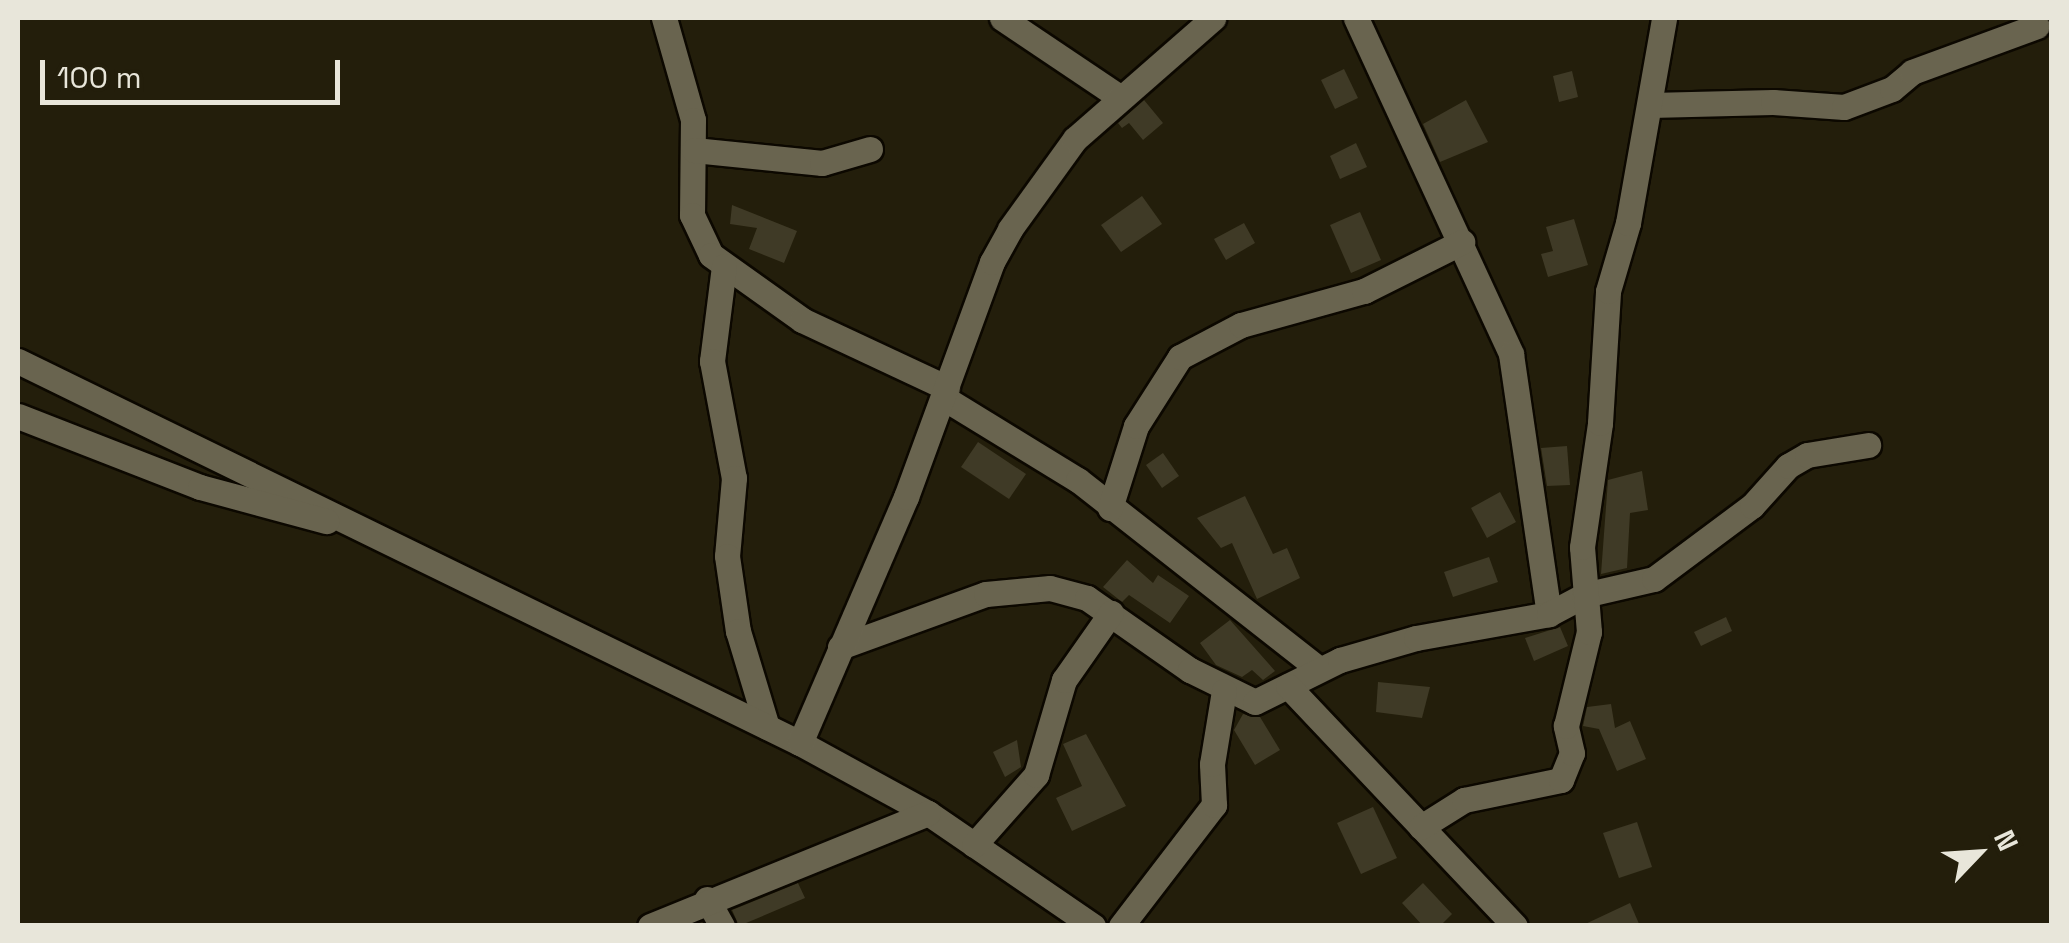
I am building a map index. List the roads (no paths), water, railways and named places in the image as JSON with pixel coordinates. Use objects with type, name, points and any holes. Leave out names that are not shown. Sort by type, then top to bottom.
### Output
[{"type":"street","points":[[664,18],[693,120],[692,215],[699,238],[724,266],[802,320],[946,393],[1078,480],[1319,669]]},
{"type":"street","points":[[1002,18],[1118,96]]},
{"type":"street","points":[[800,743],[946,393],[1010,228],[1075,139],[1118,96],[1213,18]]},
{"type":"street","points":[[1356,18],[1511,354],[1550,614]]},
{"type":"street","points":[[1421,827],[1464,800],[1562,780],[1572,753],[1566,726],[1590,632],[1582,547],[1601,407],[1608,291],[1650,105],[1664,18]]},
{"type":"street","points":[[1650,105],[1773,102],[1844,108],[1892,89],[1912,72],[2037,26]]},
{"type":"street","points":[[694,150],[822,163],[870,149]]},
{"type":"street","points":[[1110,508],[1136,426],[1180,357],[1241,325],[1364,291],[1462,242]]},
{"type":"street","points":[[724,266],[712,361],[734,478],[727,556],[738,631],[767,727]]},
{"type":"street","points":[[18,361],[800,743],[928,813],[1093,926]]},
{"type":"street","points":[[18,416],[200,487],[296,517],[351,524]]},
{"type":"street","points":[[840,647],[986,594],[1050,588],[1087,598],[1224,691],[1255,702],[1319,669],[1416,638],[1550,614],[1584,595],[1654,578],[1807,455],[1868,446]]},
{"type":"street","points":[[974,845],[1036,776],[1064,680],[1111,613]]},
{"type":"street","points":[[1288,686],[1504,921]]},
{"type":"street","points":[[1121,926],[1214,805],[1212,764],[1224,691]]},
{"type":"street","points":[[650,926],[707,899],[928,813]]},
{"type":"street","points":[[707,899],[722,926]]}]
